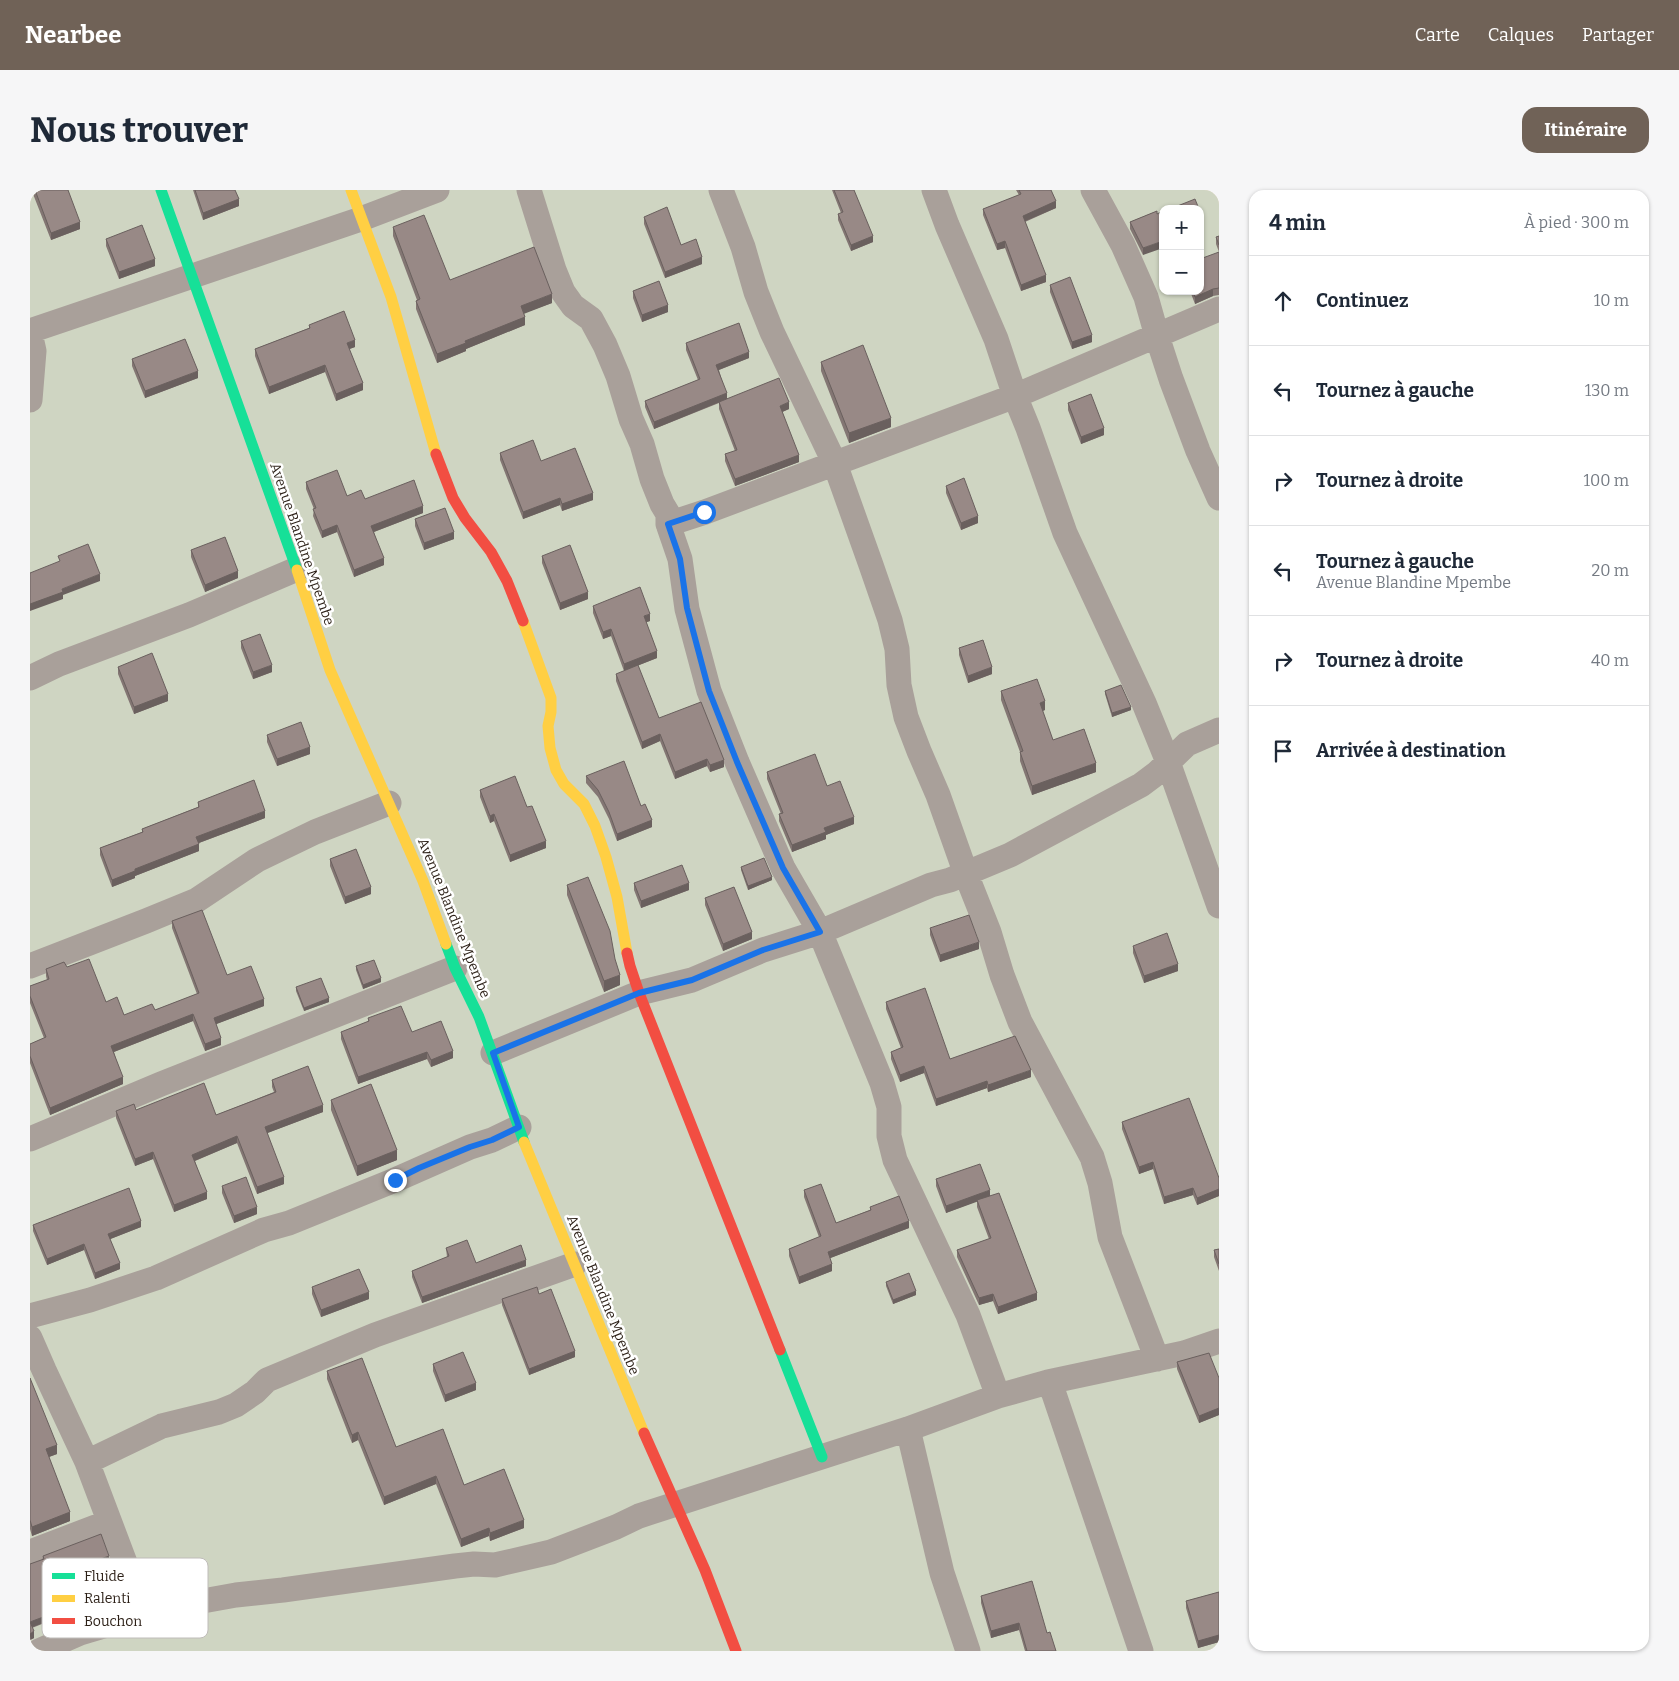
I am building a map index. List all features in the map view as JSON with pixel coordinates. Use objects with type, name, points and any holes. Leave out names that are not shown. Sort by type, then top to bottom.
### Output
[{"type":"street","name":"Avenue Blandine Mpembe","points":[[161,190],[297,569],[330,670],[423,881],[455,968],[479,1017],[519,1127],[620,1377],[664,1481],[705,1570],[736,1651]]},
{"type":"street","points":[[351,190],[391,298],[434,450],[453,498],[465,518],[491,552],[507,581],[540,663],[551,698],[548,726],[550,748],[556,770],[564,784],[584,804],[595,826],[617,897],[630,966],[639,993],[822,1456]]},
{"type":"street","points":[[30,400],[34,351],[30,332],[361,219],[436,190]]},
{"type":"street","points":[[529,190],[554,270],[563,292],[573,306],[591,319],[605,345],[618,376],[652,479],[668,514],[668,524],[680,559],[687,608],[709,691],[737,762],[783,868],[820,932],[882,1083],[888,1107],[889,1136],[895,1160],[968,1315],[998,1396]]},
{"type":"street","points":[[721,190],[743,247],[756,292],[772,332],[835,464],[890,620],[897,649],[899,684],[906,717],[938,795],[1020,1022],[1092,1157],[1100,1183],[1110,1237],[1157,1359]]},
{"type":"street","points":[[934,190],[996,339],[1065,533],[1144,703],[1168,762],[1219,906]]},
{"type":"street","points":[[1093,190],[1108,215],[1136,272],[1198,451],[1219,498]]},
{"type":"street","points":[[668,524],[835,464],[1015,396],[1219,309]]},
{"type":"street","points":[[30,678],[59,664],[189,615],[297,569]]},
{"type":"street","points":[[493,1053],[639,993],[692,980],[763,950],[820,932],[931,885],[966,874],[1010,855],[1141,786],[1188,744],[1219,730]]},
{"type":"street","points":[[30,966],[146,922],[196,900],[257,860],[315,832],[389,803]]},
{"type":"street","points":[[30,1139],[161,1084],[455,968]]},
{"type":"street","points":[[30,1316],[90,1300],[156,1278],[264,1230],[289,1223],[470,1147],[492,1140],[519,1127]]},
{"type":"street","points":[[87,1462],[162,1426],[219,1412],[236,1405],[255,1392],[267,1380],[375,1335],[575,1264]]},
{"type":"street","points":[[30,1338],[87,1462],[123,1558]]},
{"type":"street","points":[[208,1600],[236,1595],[455,1566],[474,1564],[495,1565],[515,1561],[561,1549],[675,1503],[908,1430],[998,1396],[1048,1382],[1217,1346]]},
{"type":"street","points":[[1048,1382],[1054,1394],[1141,1651]]},
{"type":"street","points":[[908,1430],[922,1481],[938,1558],[968,1651]]},
{"type":"street","points":[[30,1552],[109,1522]]},
{"type":"street","points":[[39,1651],[69,1638]]},
{"type":"green space","points":[[30,190],[1219,190],[1219,1651],[30,1651]]},
{"type":"building","points":[[35,190],[68,190],[80,222],[51,233]]},
{"type":"building","points":[[195,190],[235,190],[239,199],[203,213]]},
{"type":"building","points":[[834,190],[854,190],[873,236],[851,245],[838,214],[843,212]]},
{"type":"building","points":[[1019,190],[1051,190],[1056,201],[1023,216],[1046,275],[1021,285],[1005,241],[997,244],[983,209],[1021,194]]},
{"type":"building","points":[[1195,199],[1197,205],[1180,205]]},
{"type":"building","points":[[667,207],[681,245],[696,239],[702,257],[665,272],[644,217]]},
{"type":"building","points":[[1157,211],[1157,214],[1159,213],[1159,242],[1143,248],[1130,222]]},
{"type":"building","points":[[424,215],[450,280],[534,247],[552,294],[521,306],[525,317],[437,354],[416,301],[420,299],[393,227]]},
{"type":"building","points":[[142,225],[155,259],[119,272],[106,239]]},
{"type":"building","points":[[1219,252],[1219,288],[1204,293],[1204,258]]},
{"type":"building","points":[[1070,277],[1092,335],[1072,342],[1050,285]]},
{"type":"building","points":[[659,281],[668,305],[642,315],[633,291]]},
{"type":"building","points":[[344,311],[355,340],[347,343],[363,383],[336,394],[325,365],[269,387],[255,349],[310,328],[309,325]]},
{"type":"building","points":[[739,323],[749,352],[716,365],[727,393],[654,422],[645,401],[700,379],[686,343]]},
{"type":"building","points":[[185,339],[198,371],[145,391],[132,359]]},
{"type":"building","points":[[863,345],[891,418],[849,433],[821,362]]},
{"type":"building","points":[[779,378],[789,402],[780,406],[799,455],[735,479],[725,454],[737,450],[719,402]]},
{"type":"building","points":[[1091,394],[1104,428],[1081,437],[1068,403]]},
{"type":"building","points":[[533,440],[541,461],[575,448],[593,493],[562,504],[560,498],[523,512],[500,453]]},
{"type":"building","points":[[337,470],[347,496],[361,490],[365,499],[414,480],[423,506],[371,526],[384,558],[354,570],[337,525],[322,531],[313,509],[316,508],[306,482]]},
{"type":"building","points":[[964,478],[978,516],[961,523],[946,486]]},
{"type":"building","points":[[445,508],[454,532],[424,543],[415,519]]},
{"type":"building","points":[[225,537],[238,571],[205,585],[191,550]]},
{"type":"building","points":[[88,544],[100,574],[62,589],[63,592],[30,604],[30,573],[60,561],[58,556]]},
{"type":"building","points":[[570,545],[588,592],[560,603],[542,556]]},
{"type":"building","points":[[640,587],[650,614],[644,616],[657,651],[624,664],[611,629],[603,632],[593,606]]},
{"type":"building","points":[[260,634],[272,665],[253,672],[241,641]]},
{"type":"building","points":[[983,640],[992,667],[968,676],[959,648]]},
{"type":"building","points":[[152,653],[168,694],[134,707],[118,667]]},
{"type":"building","points":[[638,665],[659,718],[701,702],[724,760],[710,765],[707,759],[675,772],[660,734],[642,742],[616,674]]},
{"type":"building","points":[[1037,679],[1045,701],[1040,703],[1053,740],[1084,729],[1096,763],[1032,786],[1020,752],[1023,751],[1001,691]]},
{"type":"building","points":[[1121,685],[1131,707],[1112,713],[1105,691]]},
{"type":"building","points":[[301,722],[310,747],[277,759],[267,735]]},
{"type":"building","points":[[815,754],[827,786],[840,781],[854,817],[824,828],[826,832],[792,845],[779,814],[783,813],[767,772]]},
{"type":"building","points":[[624,761],[641,806],[645,804],[652,820],[617,834],[598,790],[586,776]]},
{"type":"building","points":[[515,776],[527,807],[532,806],[546,841],[510,855],[494,814],[490,816],[480,790]]},
{"type":"building","points":[[254,780],[265,811],[196,837],[199,844],[112,880],[100,848],[143,832],[142,829],[199,807],[198,802]]},
{"type":"building","points":[[356,849],[371,887],[345,897],[330,859]]},
{"type":"building","points":[[764,858],[772,877],[748,886],[741,867]]},
{"type":"building","points":[[682,865],[689,883],[641,901],[634,883]]},
{"type":"building","points":[[588,877],[610,931],[620,975],[604,981],[567,885]]},
{"type":"building","points":[[734,887],[752,932],[723,944],[705,898]]},
{"type":"building","points":[[202,910],[227,975],[251,966],[264,999],[214,1018],[221,1038],[205,1044],[193,1014],[111,1046],[123,1077],[50,1108],[30,1056],[30,1044],[46,1037],[30,996],[30,986],[49,979],[46,969],[64,962],[67,967],[89,959],[106,1002],[117,997],[124,1015],[152,1004],[155,1010],[199,993],[172,921]]},
{"type":"building","points":[[969,915],[979,942],[940,955],[930,928]]},
{"type":"building","points":[[1167,933],[1178,964],[1144,976],[1133,946]]},
{"type":"building","points":[[374,960],[381,978],[363,985],[356,966]]},
{"type":"building","points":[[321,978],[329,998],[304,1008],[296,987]]},
{"type":"building","points":[[925,988],[950,1059],[1015,1036],[1031,1070],[988,1085],[987,1081],[936,1099],[924,1066],[900,1075],[891,1052],[903,1047],[886,1002]]},
{"type":"building","points":[[401,1006],[412,1032],[441,1021],[453,1051],[431,1060],[427,1052],[358,1077],[341,1032],[369,1021],[368,1018]]},
{"type":"building","points":[[308,1066],[323,1105],[265,1127],[284,1177],[257,1187],[237,1136],[192,1155],[207,1192],[174,1205],[153,1152],[135,1159],[116,1111],[134,1104],[136,1110],[204,1083],[216,1115],[276,1092],[272,1080]]},
{"type":"building","points":[[371,1084],[397,1150],[357,1166],[331,1100]]},
{"type":"building","points":[[1189,1098],[1219,1178],[1219,1189],[1197,1198],[1193,1188],[1164,1197],[1153,1162],[1139,1167],[1122,1122]]},
{"type":"building","points":[[980,1164],[990,1190],[946,1206],[936,1179]]},
{"type":"building","points":[[246,1177],[257,1207],[234,1216],[222,1186]]},
{"type":"building","points":[[821,1184],[836,1223],[871,1210],[870,1207],[899,1196],[909,1221],[828,1252],[832,1264],[799,1277],[789,1249],[821,1236],[804,1190]]},
{"type":"building","points":[[129,1188],[141,1221],[108,1234],[120,1263],[95,1273],[84,1244],[47,1259],[33,1225]]},
{"type":"building","points":[[999,1193],[1037,1293],[998,1307],[993,1294],[979,1298],[957,1250],[991,1238],[977,1200]]},
{"type":"building","points":[[467,1240],[476,1263],[521,1245],[526,1260],[422,1297],[412,1271],[449,1256],[446,1248]]},
{"type":"building","points":[[1219,1249],[1219,1264],[1214,1250]]},
{"type":"building","points":[[359,1269],[369,1292],[321,1310],[312,1287]]},
{"type":"building","points":[[909,1273],[916,1291],[893,1300],[886,1282]]},
{"type":"building","points":[[537,1287],[539,1294],[551,1289],[575,1351],[529,1369],[502,1299]]},
{"type":"building","points":[[463,1352],[476,1383],[445,1395],[433,1364]]},
{"type":"building","points":[[1209,1353],[1219,1378],[1219,1408],[1199,1416],[1177,1362]]},
{"type":"building","points":[[362,1358],[396,1447],[443,1429],[464,1485],[504,1469],[524,1520],[490,1533],[489,1528],[461,1539],[436,1476],[384,1497],[358,1432],[352,1435],[327,1371]]},
{"type":"building","points":[[30,1378],[57,1445],[46,1449],[70,1512],[32,1527],[30,1520]]},
{"type":"building","points":[[101,1534],[109,1556],[104,1558],[44,1558],[43,1556]]},
{"type":"building","points":[[42,1560],[42,1617],[30,1622],[30,1564]]},
{"type":"building","points":[[1032,1581],[1047,1633],[1050,1632],[1056,1651],[1027,1651],[1019,1623],[991,1631],[981,1596]]},
{"type":"building","points":[[1219,1592],[1219,1635],[1198,1641],[1186,1601]]},
{"type":"building","points":[[30,1622],[34,1631],[30,1634]]},
{"type":"traffic: fast","points":[[161,190],[297,570]]},
{"type":"traffic: fast","points":[[446,944],[455,968],[479,1017],[524,1142]]},
{"type":"traffic: fast","points":[[780,1350],[822,1457]]},
{"type":"traffic: slow","points":[[351,190],[391,297],[436,454]]},
{"type":"traffic: slow","points":[[297,570],[330,670],[423,881],[446,944]]},
{"type":"traffic: slow","points":[[523,621],[551,698],[548,726],[550,748],[556,770],[564,784],[584,804],[595,826],[617,897],[627,953]]},
{"type":"traffic: slow","points":[[524,1142],[644,1433]]},
{"type":"traffic: jam","points":[[436,454],[453,498],[465,518],[491,552],[507,581],[523,621]]},
{"type":"traffic: jam","points":[[627,953],[639,993],[780,1350]]},
{"type":"traffic: jam","points":[[644,1433],[705,1570],[736,1651]]},
{"type":"route","points":[[395,1180],[419,1168],[492,1140],[519,1127],[493,1053],[639,993],[692,980],[763,950],[820,932],[783,868],[737,762],[709,691],[687,608],[680,559],[668,524],[704,512]]}]
